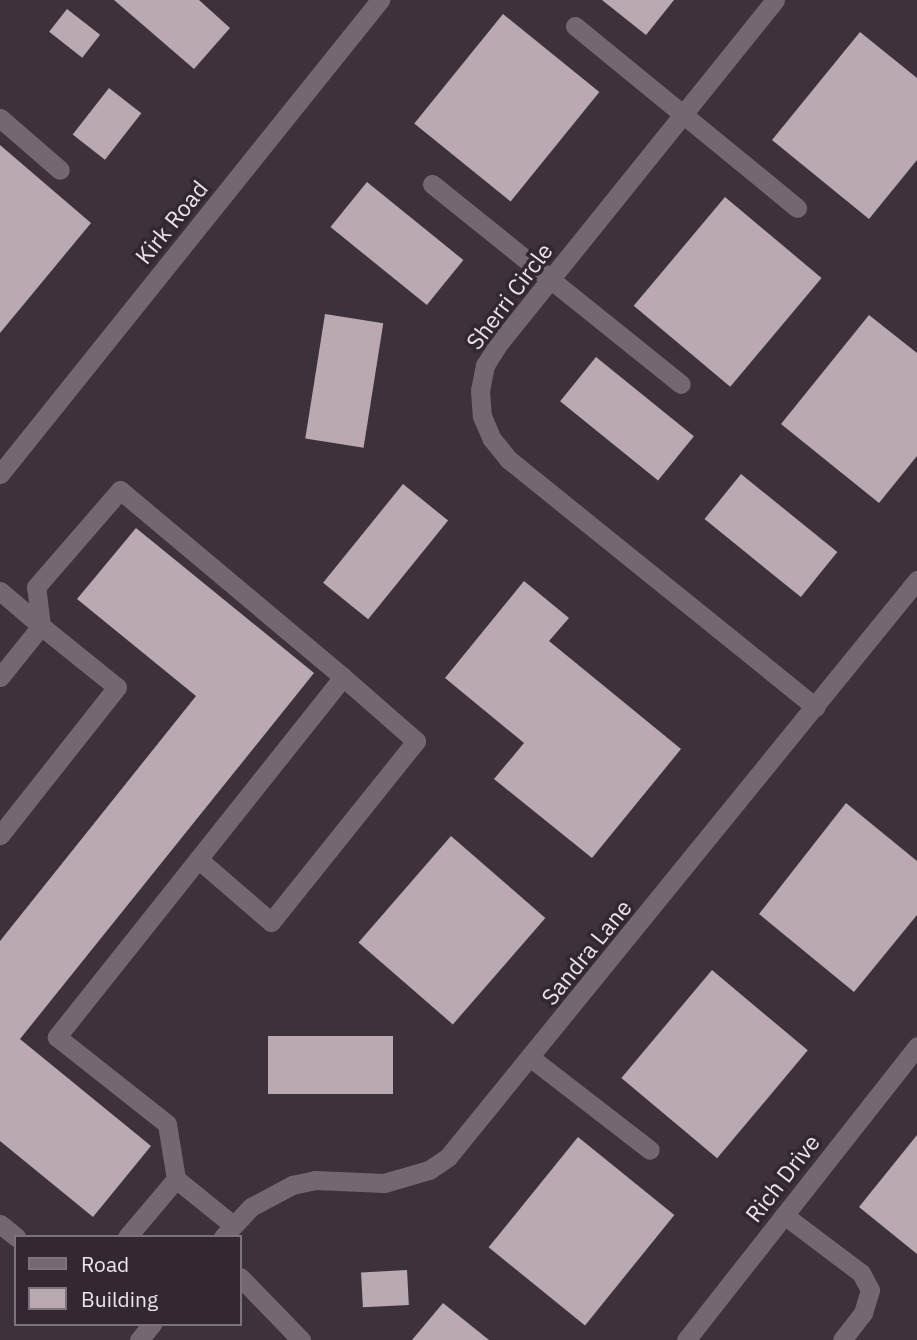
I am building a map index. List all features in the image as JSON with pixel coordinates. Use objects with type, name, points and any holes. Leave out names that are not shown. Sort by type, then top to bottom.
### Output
[{"type":"street","name":"Kirk Road","points":[[0,474],[380,0]]},
{"type":"street","name":"Sherri Circle","points":[[775,0],[485,365],[480,390],[482,416],[492,439],[508,459],[815,707]]},
{"type":"street","points":[[575,26],[797,208]]},
{"type":"street","points":[[0,118],[60,170]]},
{"type":"street","points":[[432,184],[681,384]]},
{"type":"street","points":[[0,677],[41,626],[36,587],[121,490],[416,741],[271,922],[198,859]]},
{"type":"street","name":"Sandra Lane","points":[[228,1231],[251,1207],[292,1185],[315,1180],[384,1183],[429,1170],[465,1141],[917,580]]},
{"type":"street","points":[[0,591],[117,687],[0,835]]},
{"type":"street","points":[[228,1231],[176,1179],[167,1124],[57,1037],[343,677]]},
{"type":"street","name":"Rich Drive","points":[[686,1340],[917,1047]]},
{"type":"street","points":[[531,1058],[650,1150]]},
{"type":"street","points":[[129,1235],[176,1179]]},
{"type":"street","points":[[784,1215],[861,1273],[870,1290],[863,1313],[842,1340]]},
{"type":"street","points":[[0,1224],[14,1235]]},
{"type":"street","points":[[242,1280],[301,1340]]},
{"type":"street","points":[[139,1340],[150,1326]]},
{"type":"building","points":[[114,0],[199,0],[230,28],[194,69]]},
{"type":"building","points":[[602,0],[674,0],[646,35]]},
{"type":"building","points":[[67,9],[100,35],[82,58],[49,32]]},
{"type":"building","points":[[503,14],[599,92],[511,202],[414,124]]},
{"type":"building","points":[[860,32],[917,78],[917,160],[869,219],[772,140]]},
{"type":"building","points":[[109,88],[141,113],[105,160],[73,134]]},
{"type":"building","points":[[0,145],[91,223],[0,333]]},
{"type":"building","points":[[367,182],[463,260],[427,305],[330,227]]},
{"type":"building","points":[[725,197],[822,278],[730,387],[634,306]]},
{"type":"building","points":[[325,314],[383,323],[364,448],[305,438]]},
{"type":"building","points":[[869,315],[917,353],[917,456],[879,503],[781,424]]},
{"type":"building","points":[[596,357],[694,436],[658,481],[560,401]]},
{"type":"building","points":[[741,474],[837,552],[801,597],[704,519]]},
{"type":"building","points":[[403,484],[448,521],[368,619],[323,583]]},
{"type":"building","points":[[136,528],[314,673],[20,1039],[151,1146],[93,1217],[0,1141],[0,941],[196,696],[77,599]]},
{"type":"building","points":[[524,581],[569,618],[549,641],[681,749],[592,858],[494,779],[524,743],[445,678]]},
{"type":"building","points":[[846,803],[917,861],[917,915],[854,992],[759,914]]},
{"type":"building","points":[[451,836],[545,918],[453,1024],[358,942]]},
{"type":"building","points":[[712,970],[808,1050],[717,1158],[621,1078]]},
{"type":"building","points":[[268,1036],[393,1036],[393,1094],[268,1094]]},
{"type":"building","points":[[917,1135],[917,1254],[859,1207]]},
{"type":"building","points":[[578,1137],[674,1215],[585,1325],[489,1247]]},
{"type":"building","points":[[407,1270],[409,1305],[363,1307],[361,1272]]},
{"type":"building","points":[[443,1303],[489,1340],[412,1340]]}]
